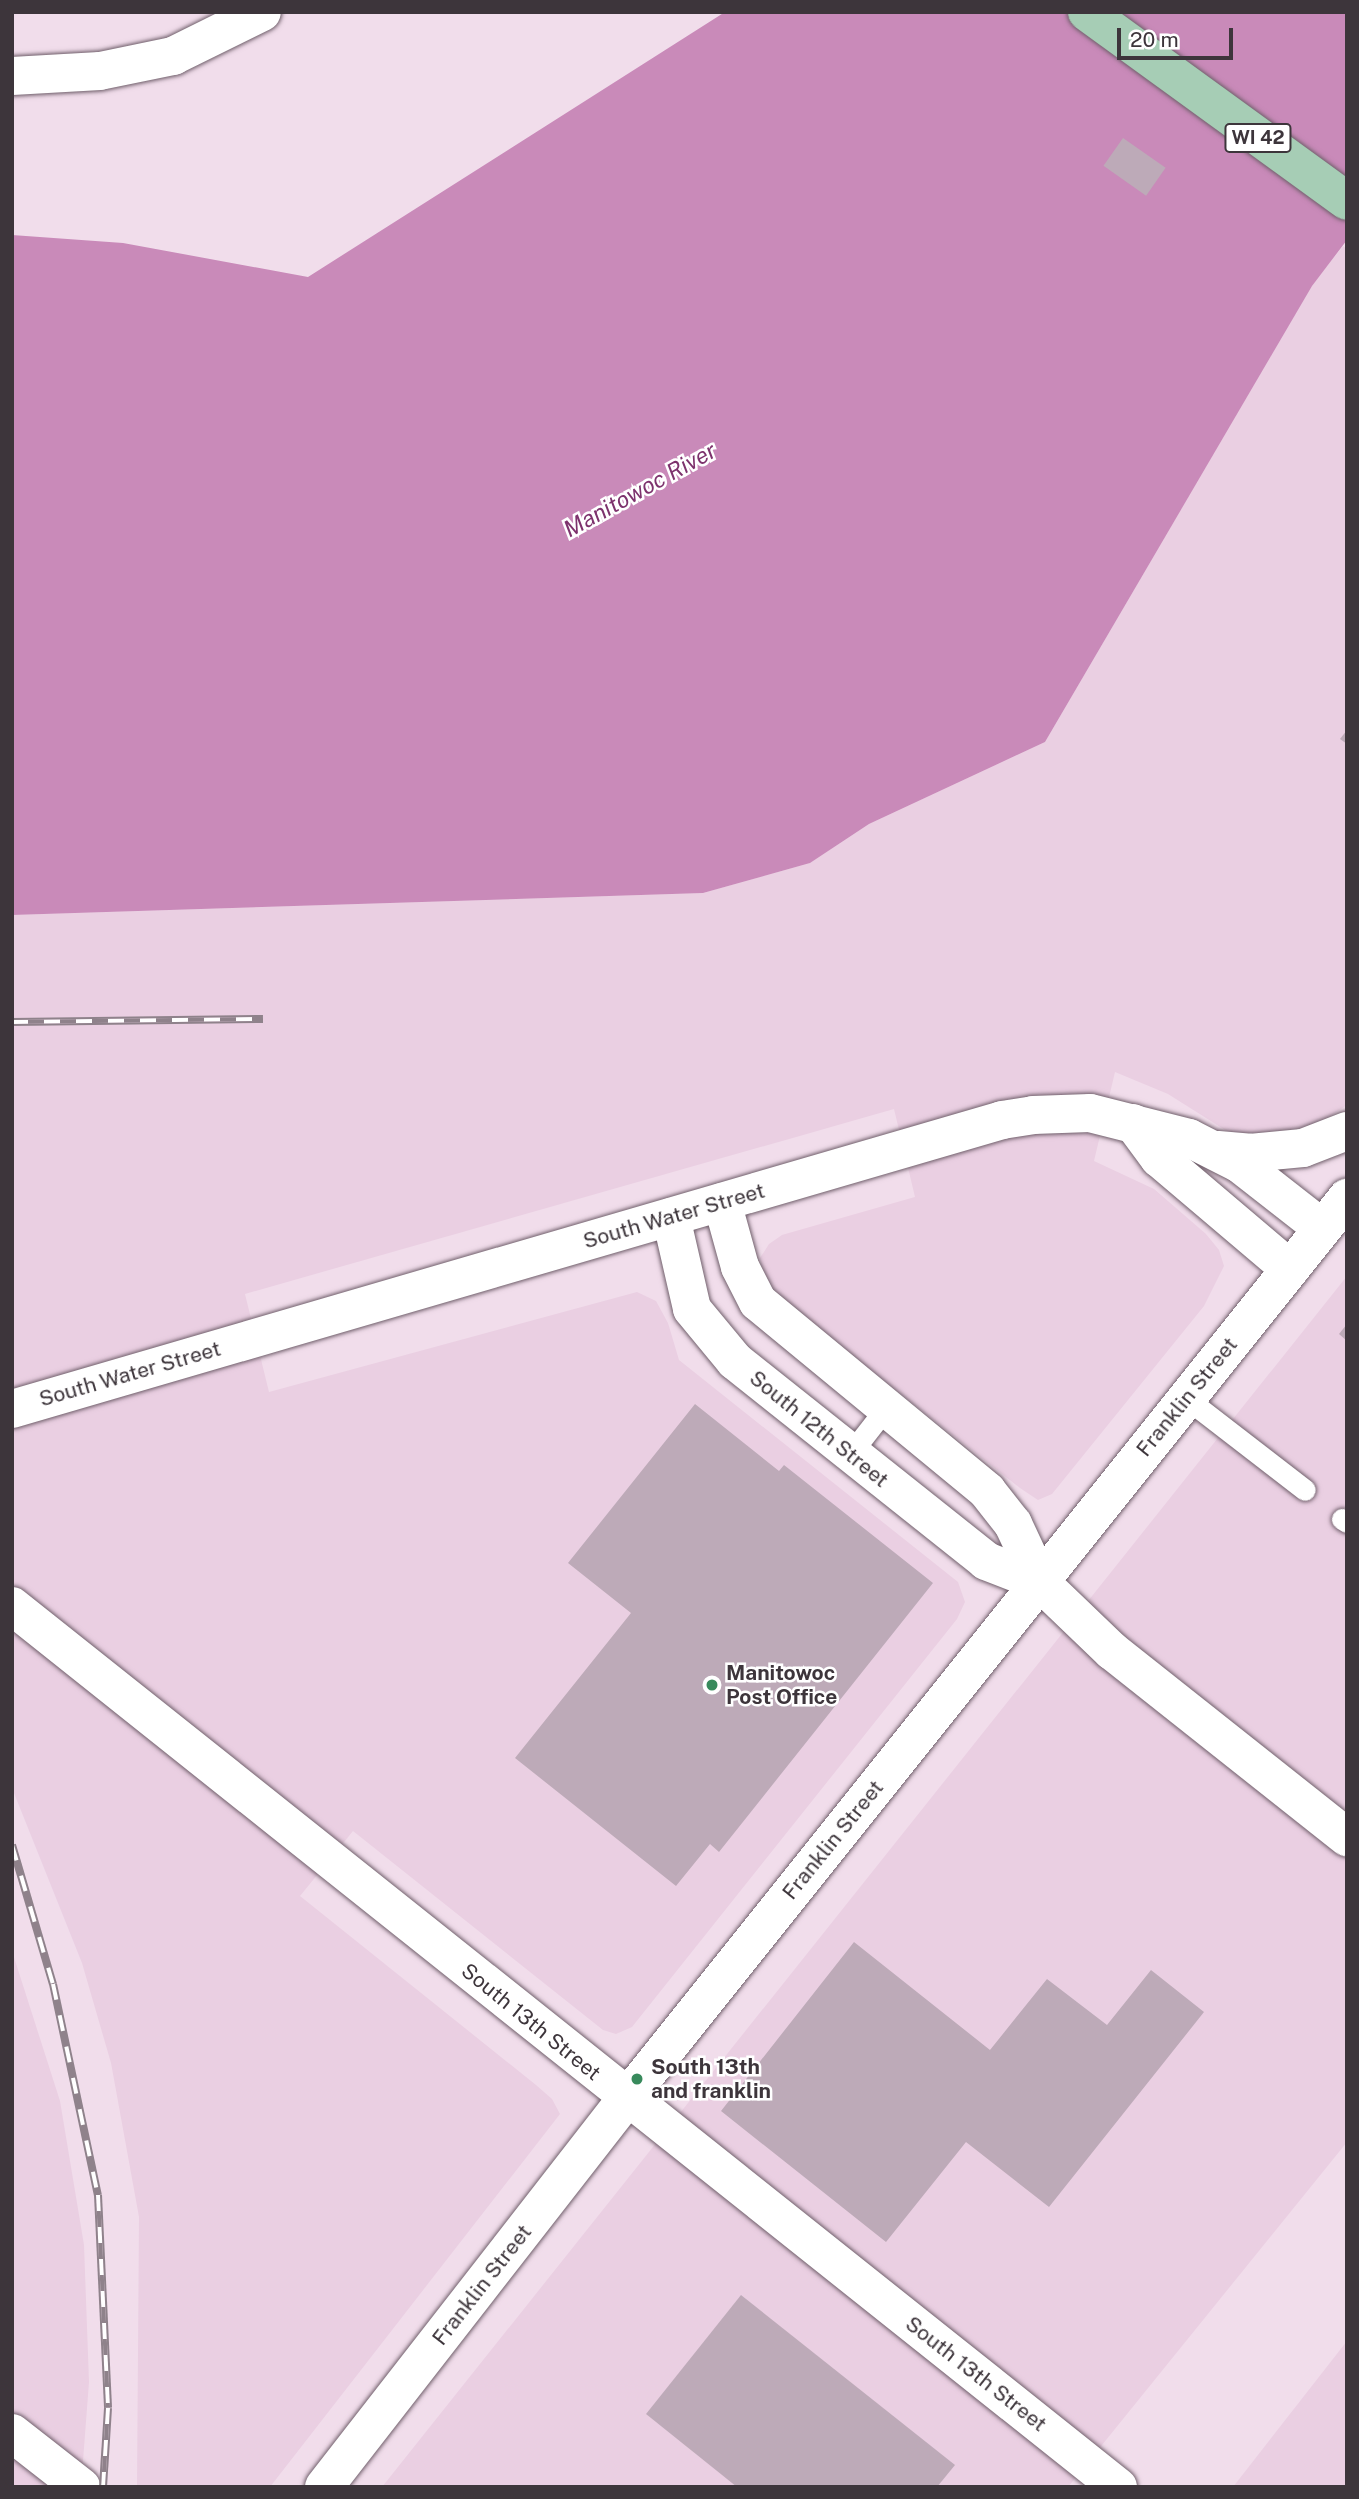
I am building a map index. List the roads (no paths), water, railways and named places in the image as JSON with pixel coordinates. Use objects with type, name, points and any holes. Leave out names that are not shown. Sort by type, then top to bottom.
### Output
[{"type":"main road","name":"WI 42","points":[[1087,12],[1347,201]]},
{"type":"street","points":[[12,76],[100,71],[173,56],[262,12]]},
{"type":"street","name":"South Water Street","points":[[12,1409],[1002,1121],[1090,1112],[1218,1150]]},
{"type":"street","points":[[1133,1123],[1159,1157],[1290,1269]]},
{"type":"street","points":[[1218,1150],[1250,1153],[1303,1148],[1347,1131]]},
{"type":"street","points":[[1218,1150],[1322,1228]]},
{"type":"street","name":"Franklin Street","points":[[324,2487],[627,2098],[1347,1198]]},
{"type":"street","name":"South 12th Street","points":[[722,1202],[740,1267],[758,1302],[987,1491],[1013,1524],[1040,1582],[1112,1651],[1347,1837]]},
{"type":"street","name":"South 12th Street","points":[[671,1217],[685,1288],[692,1309],[711,1337],[850,1454],[986,1562],[1040,1582]]},
{"type":"street","name":"South 13th Street","points":[[12,1606],[1118,2487]]},
{"type":"street","points":[[12,2432],[81,2487]]},
{"type":"lane","points":[[1186,1398],[1305,1490]]},
{"type":"lane","points":[[850,1454],[886,1408]]},
{"type":"water","name":"Manitowoc River","points":[[725,12],[1347,12],[1347,240],[1312,286],[1045,742],[869,824],[810,863],[703,893],[12,915],[12,235],[123,243],[308,277]]},
{"type":"railway","points":[[12,1022],[263,1019]]},
{"type":"railway","points":[[12,1845],[53,1984],[98,2195],[108,2408],[103,2487]]},
{"type":"place","name":"Manitowoc Post Office","points":[[712,1685]]},
{"type":"place","name":"South 13th and franklin","points":[[637,2079]]}]
